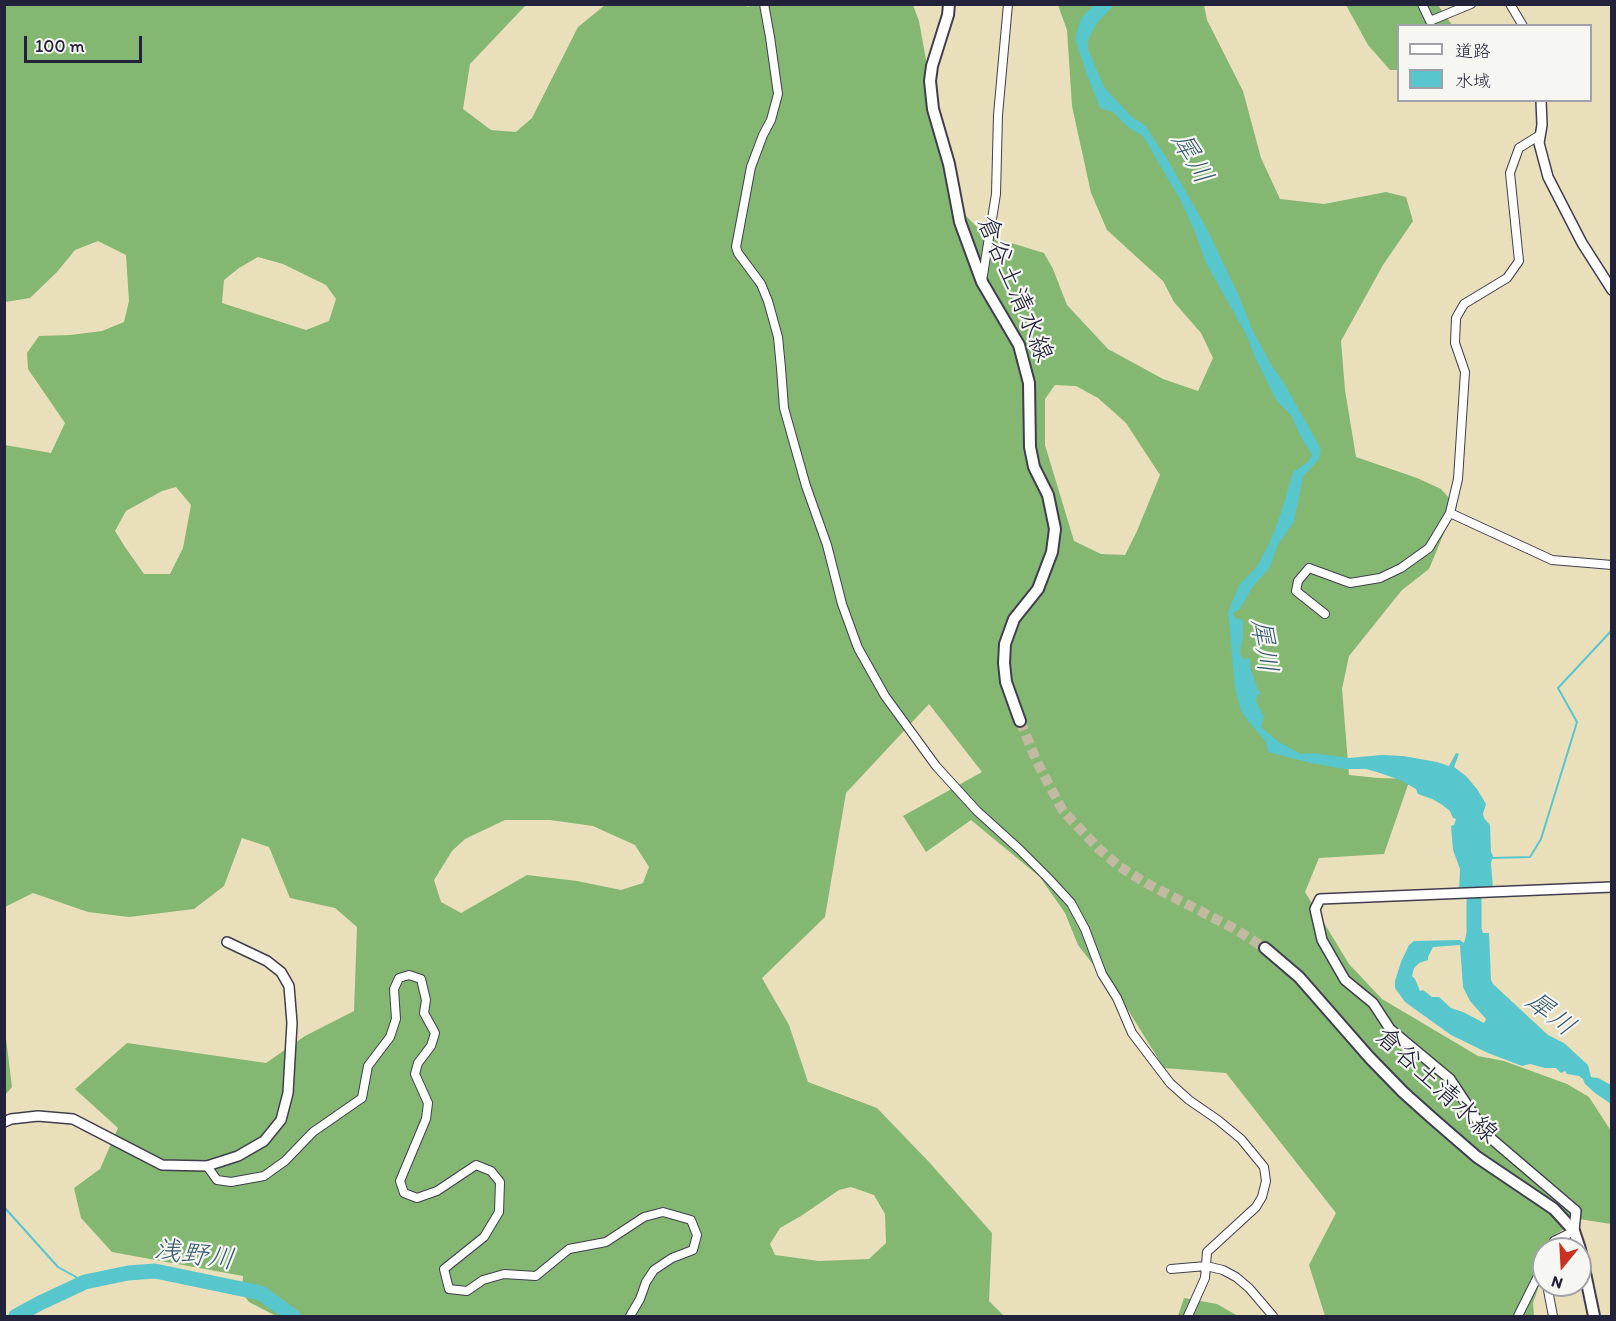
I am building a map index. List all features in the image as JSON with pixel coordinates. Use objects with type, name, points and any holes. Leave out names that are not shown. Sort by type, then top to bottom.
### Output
[{"type":"main road","name":"倉谷土清水線","points":[[949,4],[948,15],[932,66],[930,81],[933,109],[949,164],[960,222],[982,282],[1019,345],[1029,383],[1030,447],[1034,467],[1048,495],[1054,529],[1052,552],[1038,589],[1014,619],[1005,644],[1006,682],[1020,721]]},
{"type":"main road","name":"倉谷土清水線","points":[[1265,948],[1299,977],[1403,1092],[1477,1157],[1554,1209],[1576,1237]]},
{"type":"main road","name":"倉谷土清水線","points":[[1590,1297],[1594,1317]]},
{"type":"street","points":[[764,4],[778,94],[771,120],[751,167],[736,247],[761,284],[768,302],[778,337],[784,408],[806,486],[827,545],[842,604],[858,648],[885,696],[936,766],[977,811],[1019,849],[1071,903],[1085,929],[1102,974],[1118,998],[1132,1033],[1170,1083],[1240,1138],[1264,1167],[1266,1181],[1262,1197],[1256,1207],[1207,1252],[1205,1278],[1188,1317]]},
{"type":"street","points":[[982,282],[996,194],[998,115],[1008,4]]},
{"type":"street","points":[[1422,4],[1430,21],[1471,4]]},
{"type":"street","points":[[1510,4],[1522,24]]},
{"type":"street","points":[[1541,102],[1542,124],[1539,143],[1548,177],[1582,243],[1611,290]]},
{"type":"street","points":[[1325,614],[1296,591],[1298,581],[1309,568],[1350,583],[1380,578],[1401,568],[1429,548],[1450,513],[1458,479],[1465,372],[1455,343],[1456,318],[1464,304],[1507,278],[1519,261],[1510,173],[1519,148],[1540,135]]},
{"type":"street","points":[[1450,513],[1552,560],[1611,565]]},
{"type":"street","points":[[1563,1237],[1574,1232],[1576,1211],[1487,1135],[1450,1080],[1390,1029],[1373,1003],[1345,980],[1322,940],[1315,909],[1320,899],[1611,887]]},
{"type":"street","points":[[4,1122],[10,1119],[38,1116],[73,1119],[162,1165],[207,1166],[238,1156],[264,1141],[281,1120],[288,1093],[292,1023],[289,987],[281,972],[267,961],[227,942]]},
{"type":"street","points":[[207,1166],[218,1180],[231,1182],[264,1176],[285,1161],[314,1132],[362,1098],[368,1066],[390,1037],[396,1019],[394,989],[399,978],[409,975],[421,979],[426,1000],[423,1013],[435,1032],[431,1046],[418,1063],[415,1074],[428,1103],[426,1119],[400,1181],[404,1193],[417,1198],[437,1191],[476,1165],[491,1172],[500,1182],[499,1212],[484,1237],[444,1269],[448,1288],[467,1291],[483,1280],[504,1274],[536,1276],[569,1249],[606,1242],[644,1217],[663,1212],[691,1220],[697,1235],[693,1250],[672,1258],[654,1270],[630,1317]]},
{"type":"street","points":[[1171,1269],[1206,1266],[1223,1270],[1249,1288],[1273,1317]]},
{"type":"street","points":[[1518,1317],[1532,1290]]},
{"type":"street","points":[[1549,1297],[1553,1317]]},
{"type":"green space","points":[[744,4],[748,7],[752,4],[913,5],[919,21],[937,121],[956,206],[985,235],[1044,253],[1067,305],[1108,349],[1163,379],[1198,391],[1213,358],[1201,333],[1174,302],[1163,281],[1107,230],[1091,193],[1072,106],[1067,30],[1058,5],[1204,5],[1207,20],[1243,91],[1261,158],[1280,199],[1324,204],[1386,192],[1406,197],[1413,221],[1383,265],[1341,341],[1345,390],[1356,457],[1417,478],[1441,489],[1457,507],[1429,569],[1402,590],[1349,656],[1342,689],[1349,775],[1410,779],[1384,854],[1319,858],[1305,892],[1349,964],[1382,999],[1478,1056],[1504,1061],[1567,1084],[1589,1097],[1611,1131],[1611,1224],[1579,1219],[1555,1237],[1532,1237],[1534,1316],[1325,1316],[1309,1265],[1336,1213],[1226,1073],[1164,1068],[1128,1010],[1078,945],[1065,913],[1040,877],[971,820],[926,852],[903,816],[982,772],[929,704],[846,793],[825,917],[762,978],[789,1025],[808,1082],[877,1108],[992,1233],[989,1301],[1004,1316],[276,1316],[249,1302],[242,1293],[243,1276],[112,1252],[81,1218],[74,1188],[100,1169],[118,1128],[75,1089],[127,1043],[266,1063],[305,1036],[354,1011],[357,927],[335,908],[290,898],[269,847],[242,838],[224,886],[194,909],[129,917],[88,912],[33,893],[5,907],[5,445],[51,453],[65,423],[28,369],[27,353],[39,336],[102,331],[124,322],[129,301],[126,255],[98,241],[75,250],[57,272],[30,298],[5,302],[5,5],[526,5],[470,64],[463,109],[491,130],[516,132],[532,118],[578,27],[605,5]],"holes":[[[258,257],[283,264],[326,285],[336,299],[329,321],[306,330],[222,303],[224,280]],[[1055,385],[1076,386],[1098,398],[1126,423],[1160,475],[1125,555],[1101,554],[1074,541],[1045,445],[1045,399]],[[176,487],[191,505],[183,548],[170,574],[144,574],[115,531],[126,511],[162,491]],[[505,820],[550,820],[593,826],[635,845],[649,867],[643,883],[621,890],[577,881],[527,875],[461,913],[441,902],[434,880],[452,851],[465,839]],[[851,1187],[874,1195],[885,1214],[886,1243],[869,1259],[819,1261],[775,1255],[770,1244],[780,1228],[839,1190]]]},
{"type":"green space","points":[[1346,5],[1438,5],[1451,24],[1397,24],[1397,70],[1390,70],[1368,45]]},
{"type":"green space","points":[[4,1022],[12,1087],[5,1095],[4,1095]]},
{"type":"green space","points":[[1184,1298],[1217,1304],[1238,1316],[1178,1316]]},
{"type":"water","points":[[1094,5],[1114,5],[1097,23],[1088,40],[1088,49],[1104,87],[1132,117],[1145,125],[1169,162],[1206,227],[1252,329],[1270,363],[1284,383],[1321,449],[1319,459],[1303,477],[1294,522],[1277,546],[1271,565],[1254,585],[1239,610],[1233,613],[1235,618],[1243,620],[1240,652],[1242,658],[1250,658],[1250,667],[1261,694],[1258,694],[1256,701],[1264,717],[1261,727],[1279,742],[1301,754],[1313,753],[1349,758],[1403,756],[1449,766],[1456,753],[1459,754],[1454,767],[1466,776],[1486,804],[1483,814],[1490,825],[1493,889],[1459,891],[1460,869],[1453,850],[1451,826],[1454,825],[1456,819],[1441,804],[1418,794],[1416,789],[1400,780],[1377,772],[1311,763],[1268,752],[1266,742],[1241,711],[1235,689],[1228,612],[1240,584],[1256,568],[1270,542],[1293,472],[1308,462],[1312,455],[1291,415],[1276,400],[1246,334],[1206,263],[1181,201],[1143,136],[1128,127],[1113,112],[1100,108],[1076,41],[1081,18]]},
{"type":"water","points":[[1467,919],[1471,919],[1471,924],[1477,924],[1478,919],[1481,919],[1483,933],[1489,933],[1493,984],[1548,1035],[1564,1043],[1588,1065],[1591,1077],[1611,1085],[1611,1104],[1595,1093],[1579,1076],[1567,1074],[1565,1071],[1561,1073],[1556,1068],[1530,1064],[1522,1066],[1488,1053],[1451,1035],[1405,1002],[1395,988],[1395,981],[1409,945],[1414,941],[1460,940],[1464,943],[1468,928]],"holes":[[[1460,945],[1463,987],[1470,1001],[1486,1019],[1484,1023],[1451,1008],[1439,997],[1432,997],[1423,990],[1420,991],[1412,976],[1414,968],[1419,963],[1428,960],[1433,947]]]},
{"type":"waterway","points":[[1490,858],[1530,857],[1541,839],[1577,722],[1558,688],[1612,630]]},
{"type":"waterway","name":"犀川","points":[[1474,878],[1474,944]]},
{"type":"waterway","points":[[4,1207],[58,1267],[85,1282]]},
{"type":"waterway","name":"浅野川","points":[[16,1316],[85,1282],[128,1273],[155,1271],[261,1293],[293,1316]]},
{"type":"tunnel","points":[[1020,721],[1037,762],[1063,811],[1099,849],[1120,867],[1146,883],[1235,929],[1265,948]]}]
